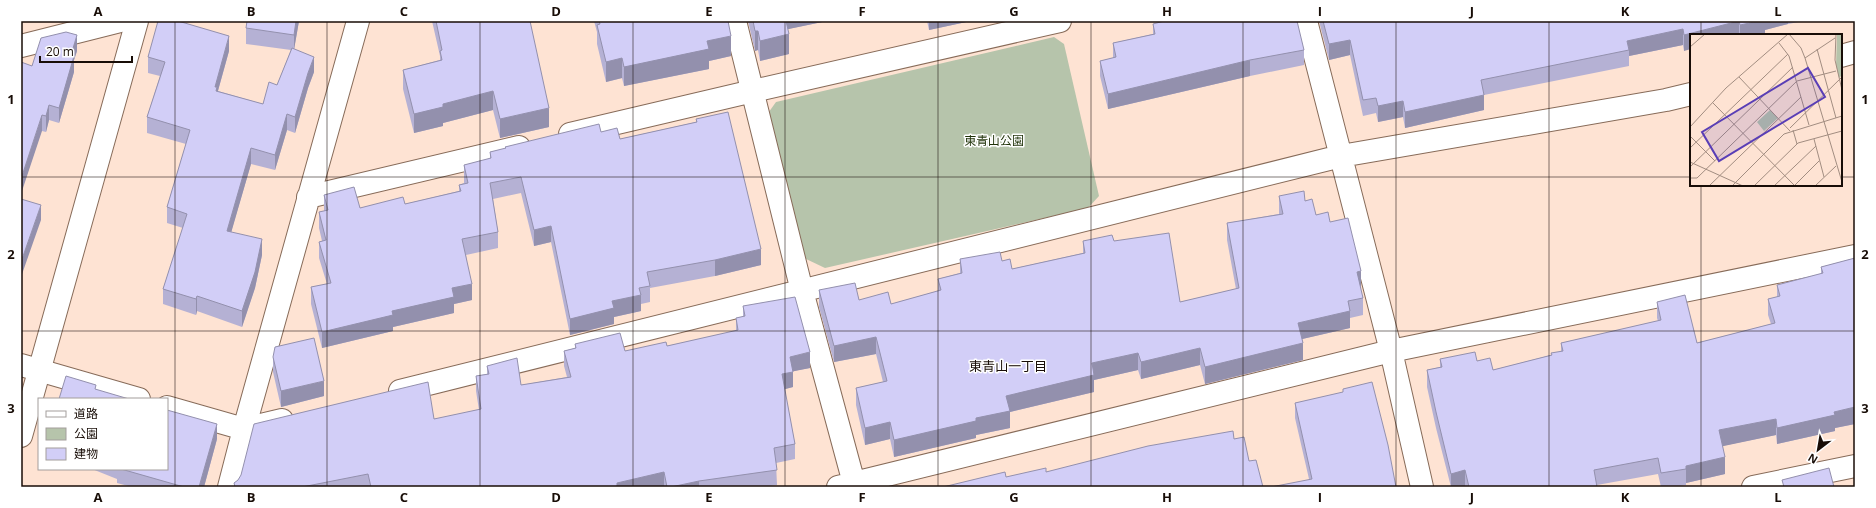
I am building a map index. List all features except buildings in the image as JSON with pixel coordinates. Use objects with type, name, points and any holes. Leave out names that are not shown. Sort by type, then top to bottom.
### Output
[{"type":"street","points":[[21,46],[120,21]]},
{"type":"street","points":[[21,436],[30,367],[137,21]]},
{"type":"street","points":[[229,487],[308,197],[358,21]]},
{"type":"street","points":[[735,21],[849,486],[1391,351],[1855,256]]},
{"type":"street","points":[[308,197],[753,91],[1060,21]]},
{"type":"street","points":[[1306,21],[1391,351],[1422,487]]},
{"type":"street","points":[[1842,56],[1855,52]]},
{"type":"street","points":[[384,395],[1341,156],[1666,100],[1690,94]]},
{"type":"street","points":[[30,367],[136,398]]},
{"type":"street","points":[[168,407],[244,429],[300,416]]},
{"type":"street","points":[[1753,487],[1855,466]]},
{"type":"green space","name":"東青山公園","points":[[1054,37],[1064,44],[1099,196],[1088,208],[825,268],[804,258],[766,116],[776,102]]},
{"type":"district","name":"東青山一丁目","points":[[1008,366]]}]
